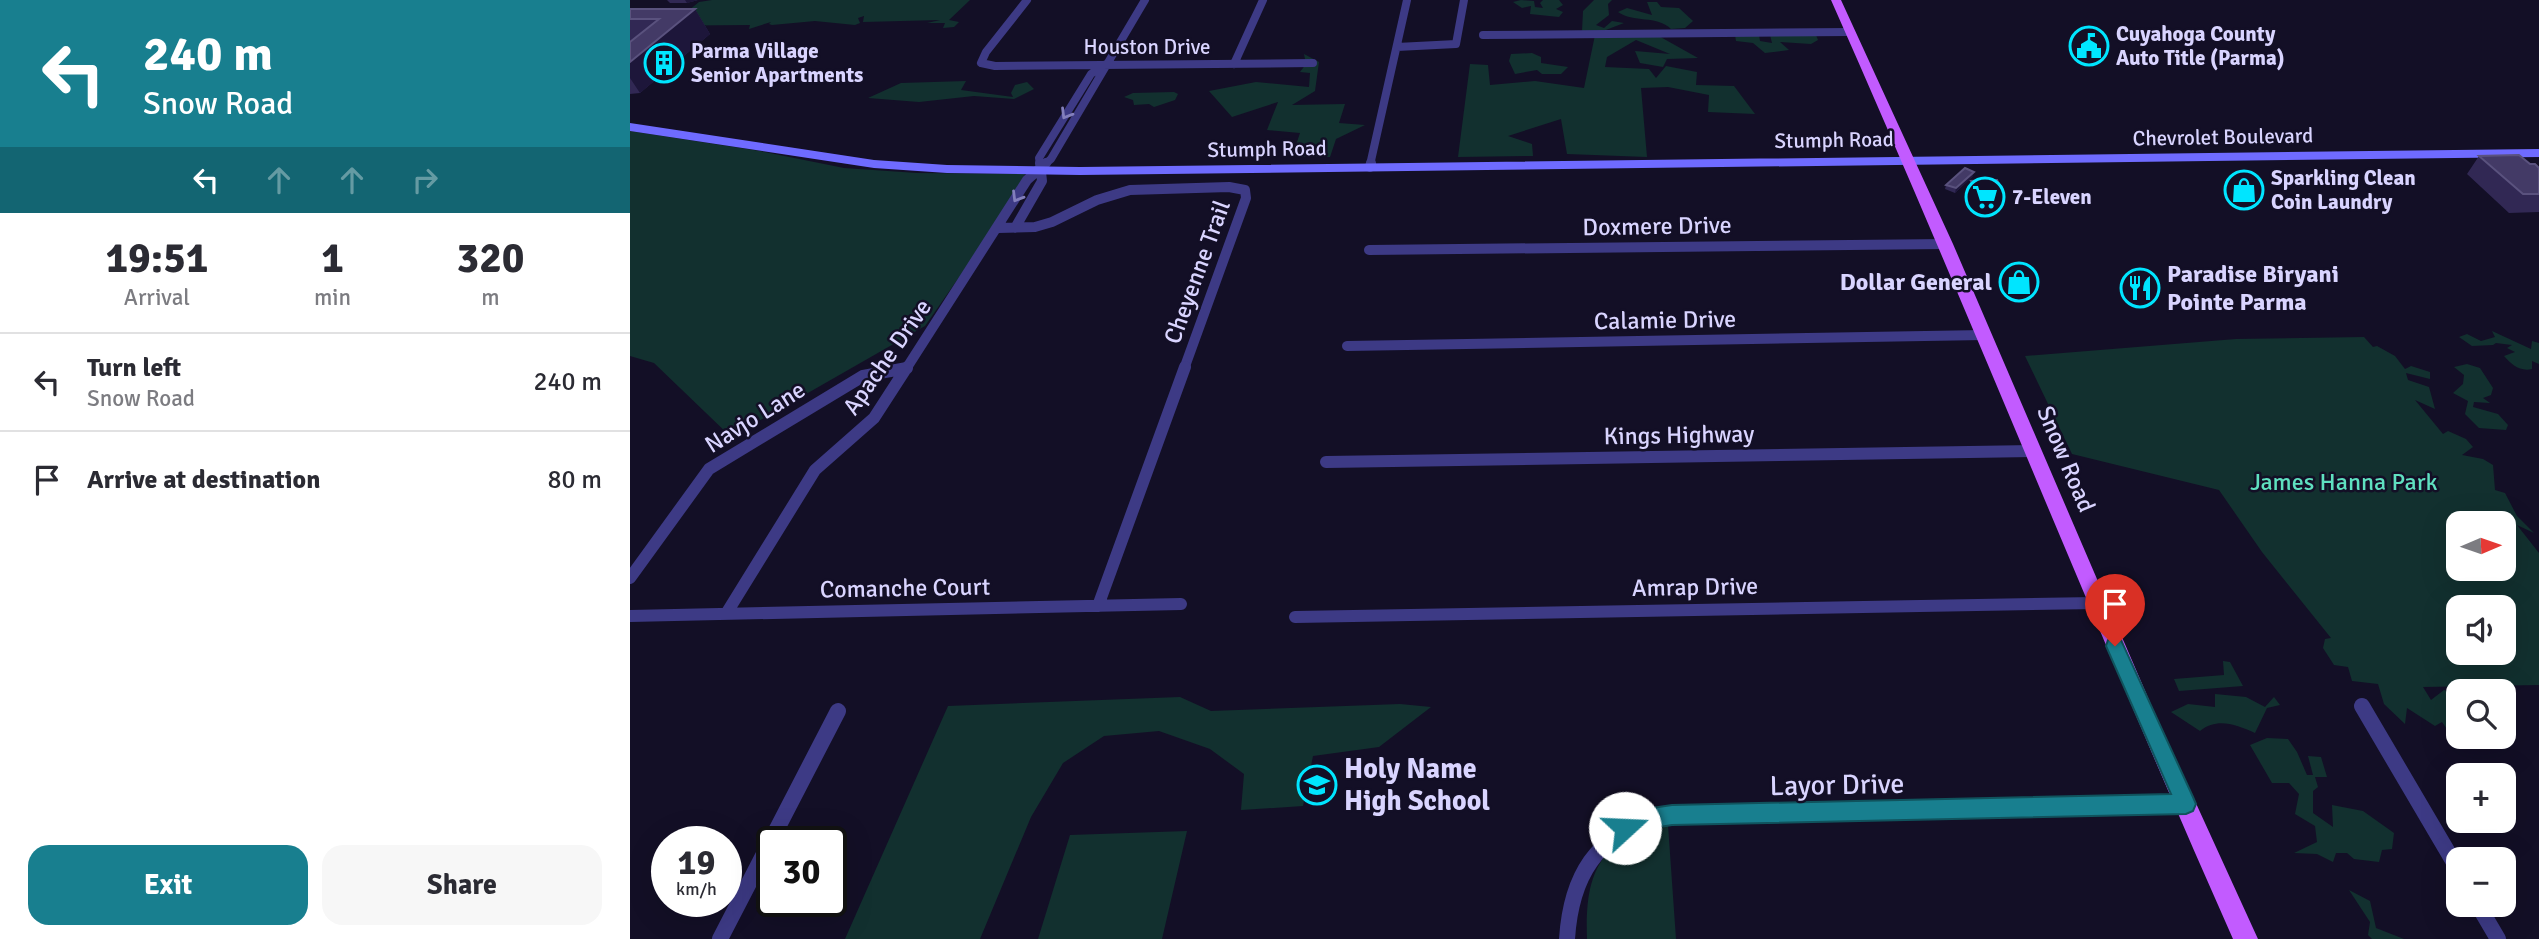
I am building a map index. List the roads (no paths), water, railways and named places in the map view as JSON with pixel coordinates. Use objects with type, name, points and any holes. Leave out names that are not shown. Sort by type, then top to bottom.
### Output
[{"type":"main road","name":"Snow Road","points":[[1836,0],[1946,244],[2096,603],[2246,939]]},
{"type":"main road","name":"Stumph Road","points":[[630,127],[874,164],[933,169],[1908,159]]},
{"type":"main road","name":"Chevrolet Boulevard","points":[[1908,159],[2539,153]]},
{"type":"street","points":[[981,62],[1027,0]]},
{"type":"street","name":"Apache Drive","points":[[726,614],[815,470],[832,453],[863,431],[907,368],[1027,180],[1051,159],[1145,0]]},
{"type":"street","points":[[1234,64],[1263,0]]},
{"type":"street","points":[[1370,166],[1407,0]]},
{"type":"street","points":[[1397,47],[1456,44],[1464,0]]},
{"type":"street","points":[[1483,35],[1850,32]]},
{"type":"street","name":"Houston Drive","points":[[981,62],[995,66],[1313,63]]},
{"type":"street","points":[[1015,228],[1042,181],[1039,170]]},
{"type":"street","name":"Cheyenne Trail","points":[[998,228],[1052,222],[1097,200],[1130,190],[1229,187],[1245,190],[1246,198],[1098,606]]},
{"type":"street","name":"Doxmere Drive","points":[[1369,250],[1946,244]]},
{"type":"street","name":"Calamie Drive","points":[[1347,346],[1984,335]]},
{"type":"street","name":"Navjo Lane","points":[[630,578],[709,469],[863,376],[907,368]]},
{"type":"street","name":"Kings Highway","points":[[1326,462],[2032,451]]},
{"type":"street","name":"Amrap Drive","points":[[1294,617],[2096,603]]},
{"type":"street","name":"Comanche Court","points":[[630,616],[1181,604]]},
{"type":"street","points":[[2362,706],[2446,849]]},
{"type":"street","points":[[720,939],[838,712]]},
{"type":"street","name":"Layor Drive","points":[[1567,939],[1569,907],[1578,877],[1592,854],[1625,828],[1657,816],[2186,804]]},
{"type":"street","points":[[2485,917],[2498,939]]},
{"type":"place","name":"Cuyahoga County Auto Title (Parma)","points":[[2089,46]]},
{"type":"place","name":"Parma Village Senior Apartments","points":[[664,63]]},
{"type":"place","name":"Sparkling Clean Coin Laundry","points":[[2244,190]]},
{"type":"place","name":"7-Eleven","points":[[1985,197]]},
{"type":"place","name":"Dollar General","points":[[2019,282]]},
{"type":"place","name":"Paradise Biryani Pointe Parma","points":[[2140,288]]},
{"type":"place","name":"Holy Name High School","points":[[1317,785]]},
{"type":"park label","name":"James Hanna Park","points":[[2344,482]]}]
